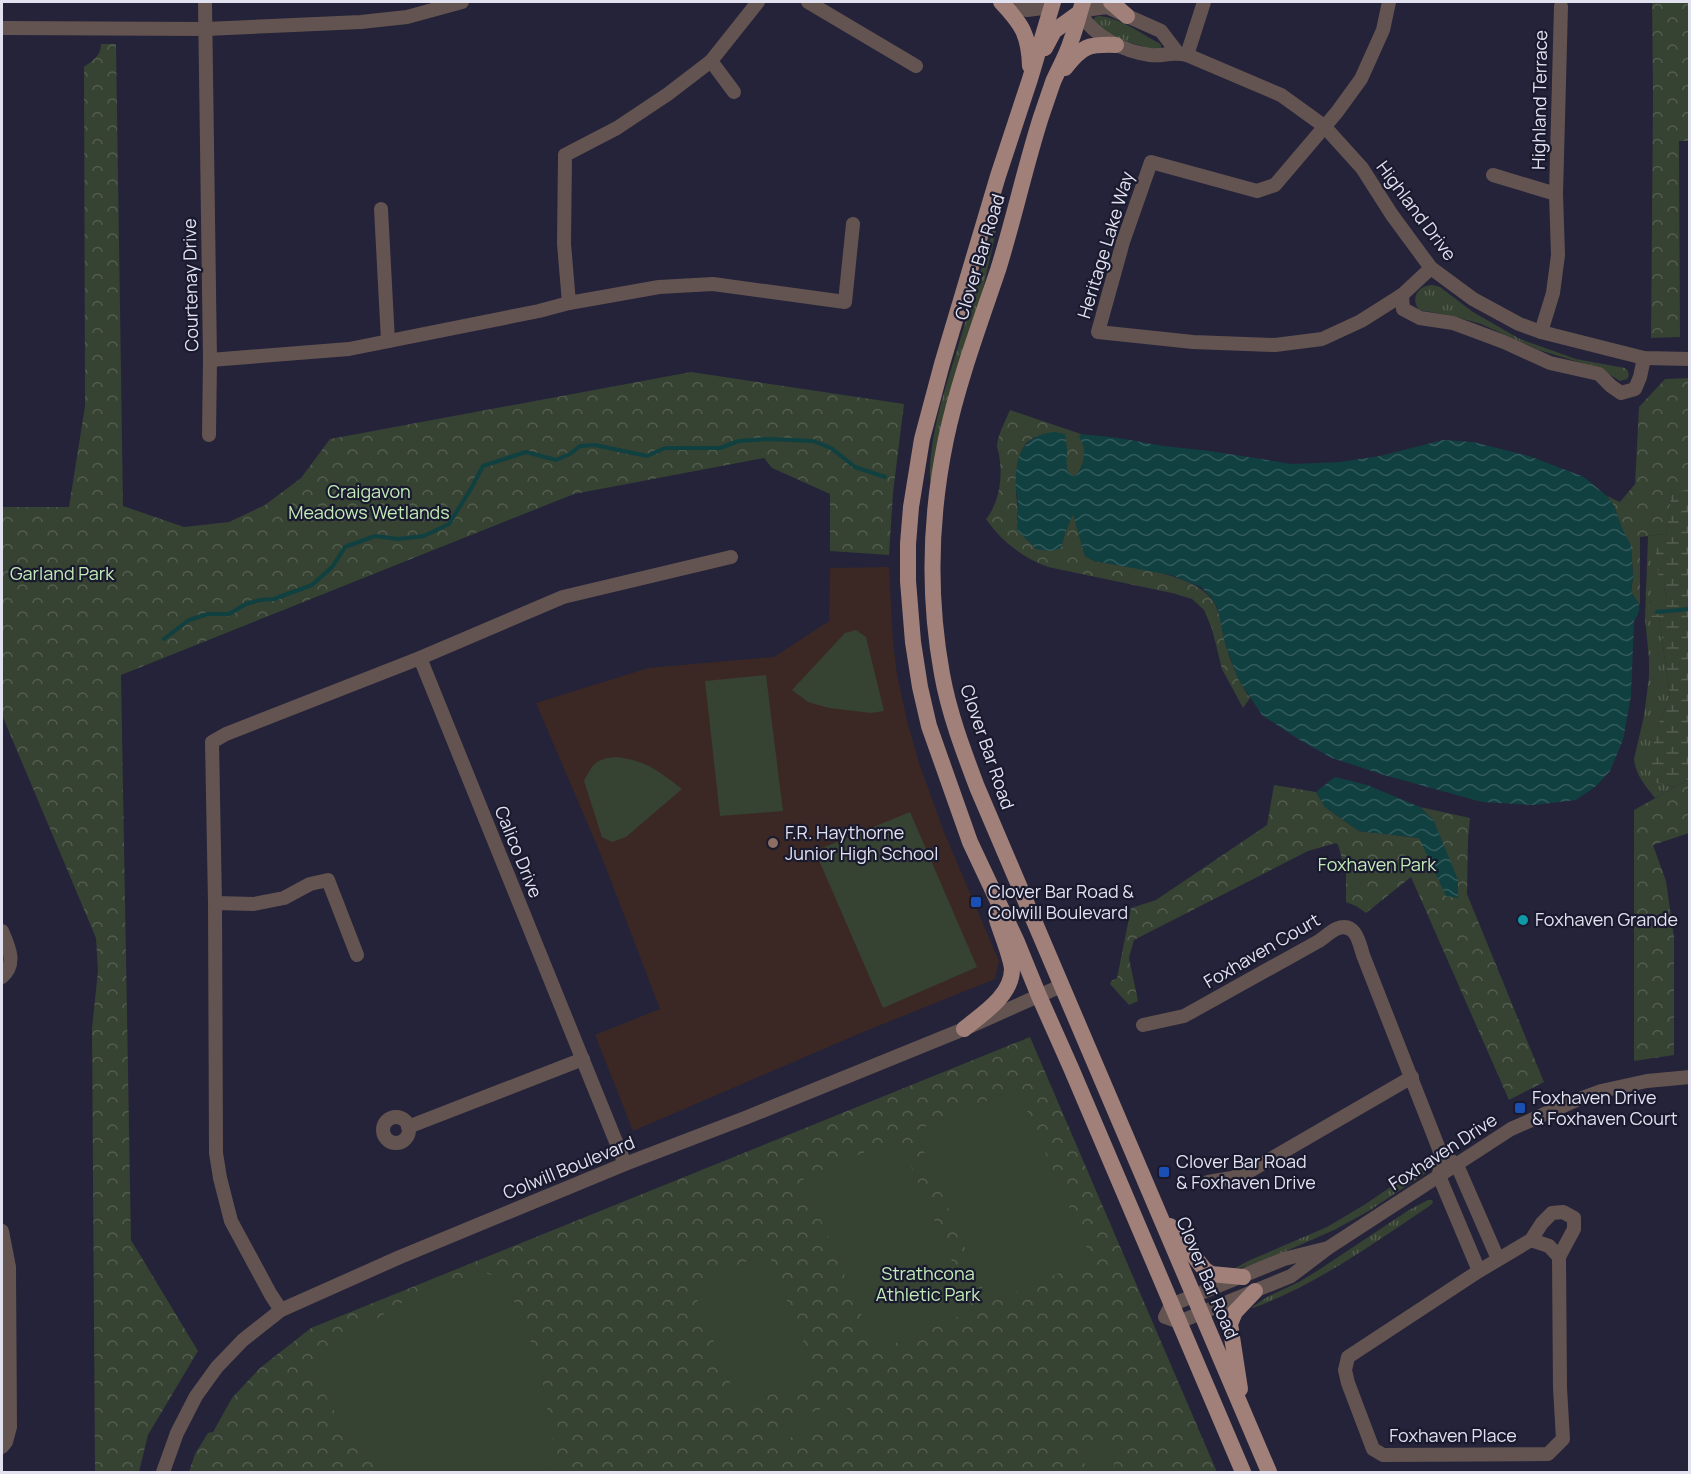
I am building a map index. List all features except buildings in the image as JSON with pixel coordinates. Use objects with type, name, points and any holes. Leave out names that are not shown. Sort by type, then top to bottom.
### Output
[{"type":"main road","points":[[1001,2],[1023,28],[1029,46],[1030,79]]},
{"type":"main road","points":[[1111,2],[1126,16]]},
{"type":"main road","points":[[1052,3],[1064,33],[1053,82]]},
{"type":"main road","name":"Clover Bar Road","points":[[1052,3],[998,176],[932,401],[920,450],[908,544],[910,621],[920,687],[929,726],[970,842],[1017,942],[1243,1473]]},
{"type":"main road","points":[[1030,79],[1054,31],[1078,5]]},
{"type":"main road","name":"Clover Bar Road","points":[[1078,5],[1071,41],[1053,82],[1041,119],[946,437],[936,501],[933,544],[937,640],[942,675],[960,742],[998,839],[1269,1473]]},
{"type":"main road","points":[[1053,82],[1074,56],[1087,46],[1116,45]]},
{"type":"main road","points":[[964,1029],[996,1002],[1010,982],[1012,968],[982,870]]},
{"type":"main road","points":[[1158,1211],[1205,1270],[1211,1274],[1243,1276]]},
{"type":"main road","points":[[1244,1413],[1230,1323],[1235,1312],[1255,1291]]},
{"type":"street","name":"Courtenay Drive","points":[[205,2],[210,360],[349,349],[569,303],[659,287],[713,284],[845,302],[853,224]]},
{"type":"street","points":[[2,28],[206,29],[361,22],[407,17],[462,2]]},
{"type":"street","points":[[569,303],[564,244],[565,155],[617,128],[668,94],[711,61],[758,2]]},
{"type":"street","points":[[808,2],[916,66]]},
{"type":"street","points":[[1001,2],[1027,10],[1052,3]]},
{"type":"street","points":[[1182,54],[1204,2]]},
{"type":"street","points":[[1324,126],[1361,79],[1383,30],[1389,2]]},
{"type":"street","name":"Highland Drive","points":[[1078,5],[1092,9],[1107,8],[1161,31],[1182,54],[1281,94],[1324,126],[1362,168],[1392,215],[1431,268],[1473,299],[1518,324],[1541,332],[1644,358],[1689,359]]},
{"type":"street","name":"Highland Drive","points":[[1078,5],[1087,24],[1116,45],[1152,56],[1182,54]]},
{"type":"street","name":"Highland Terrace","points":[[1541,332],[1553,293],[1558,255],[1556,194],[1561,6]]},
{"type":"street","points":[[711,61],[734,92]]},
{"type":"street","name":"Heritage Lake Way","points":[[1324,126],[1275,185],[1257,191],[1151,162],[1123,242],[1098,332],[1193,342],[1275,345],[1322,339],[1361,321],[1402,295],[1431,268]]},
{"type":"street","name":"Highland Terrace","points":[[1493,175],[1556,194]]},
{"type":"street","points":[[381,209],[388,341]]},
{"type":"street","points":[[1402,295],[1403,309],[1420,318],[1453,323],[1504,342],[1550,363],[1599,374],[1622,393],[1635,388],[1644,358]]},
{"type":"street","points":[[209,435],[210,360]]},
{"type":"street","points":[[281,1310],[231,1221],[216,1152],[212,742],[226,734],[420,658],[563,597],[731,557]]},
{"type":"street","name":"Calico Drive","points":[[420,658],[625,1164]]},
{"type":"street","points":[[215,903],[254,904],[284,898],[310,884],[328,880],[357,955]]},
{"type":"street","name":"Foxhaven Court","points":[[1143,1025],[1184,1016],[1319,941],[1336,929],[1347,928],[1353,931],[1358,938],[1441,1154]]},
{"type":"street","points":[[2,931],[10,948],[10,964],[9,971],[2,976]]},
{"type":"street","name":"Colwill Boulevard","points":[[163,1473],[177,1433],[196,1396],[243,1340],[281,1310],[400,1257],[625,1164],[964,1029],[1061,986]]},
{"type":"street","points":[[408,1127],[583,1059]]},
{"type":"street","points":[[1208,1182],[1232,1178],[1250,1171],[1412,1077]]},
{"type":"street","name":"Foxhaven Drive","points":[[1179,1322],[1291,1276],[1328,1248],[1511,1129],[1601,1091],[1632,1083],[1689,1077]]},
{"type":"street","points":[[1441,1154],[1456,1165],[1498,1259]]},
{"type":"street","points":[[1441,1154],[1439,1176],[1479,1271]]},
{"type":"street","name":"Foxhaven Place","points":[[1563,1212],[1574,1218],[1574,1229],[1559,1257],[1560,1388],[1563,1439],[1548,1454],[1383,1455],[1373,1449],[1348,1383],[1345,1370],[1348,1357],[1498,1259],[1531,1240],[1552,1213],[1563,1212]]},
{"type":"street","points":[[2,1232],[9,1267],[10,1416],[8,1435],[2,1448]]},
{"type":"street","points":[[1531,1240],[1549,1246],[1559,1257]]},
{"type":"street","name":"Foxhaven Drive","points":[[1171,1305],[1284,1259],[1328,1248]]},
{"type":"shaded area","name":"F.R. Haythorne Junior High School","points":[[889,567],[893,642],[907,721],[919,763],[944,832],[999,961],[995,979],[856,1035],[633,1131],[595,1035],[660,1009],[601,855],[536,703],[648,668],[774,657],[829,621],[830,568]]},
{"type":"green space","points":[[1652,2],[1689,2],[1689,141],[1679,141],[1680,337],[1651,338]]},
{"type":"green space","points":[[1099,16],[1130,26],[1159,43],[1161,49],[1155,50],[1111,37],[1093,21]]},
{"type":"green space","points":[[101,44],[116,44],[123,506],[184,527],[229,522],[265,505],[301,478],[330,439],[691,372],[904,404],[893,493],[889,555],[830,551],[830,494],[772,468],[764,458],[574,494],[121,675],[131,1240],[198,1351],[148,1435],[139,1472],[95,1472],[92,1028],[98,971],[96,938],[2,715],[2,507],[69,507],[85,406],[84,67],[98,55]]},
{"type":"green space","points":[[993,230],[996,231],[983,289],[933,481],[930,481],[932,447],[938,414]]},
{"type":"green space","points":[[1433,285],[1440,287],[1473,312],[1520,339],[1576,359],[1625,368],[1629,375],[1628,378],[1620,381],[1601,369],[1539,350],[1481,324],[1419,310],[1415,301],[1417,293],[1423,287]]},
{"type":"green space","points":[[1689,378],[1689,491],[1672,491],[1666,534],[1640,537],[1640,605],[1631,592],[1633,577],[1631,546],[1614,506],[1607,496],[1620,502],[1635,484],[1639,407],[1665,379]]},
{"type":"green space","points":[[1010,410],[1081,434],[1085,452],[1076,476],[1067,470],[1067,450],[1035,437],[1026,443],[1021,452],[1016,493],[1017,519],[1061,548],[1073,513],[1085,556],[1094,561],[1165,574],[1183,580],[1199,588],[1211,598],[1218,611],[1231,662],[1250,698],[1243,708],[1222,669],[1212,629],[1204,610],[1192,599],[1048,567],[1013,548],[992,527],[986,519],[994,505],[999,488],[1001,471],[997,442]]},
{"type":"green space","points":[[1672,490],[1690,491],[1689,779],[1675,787],[1655,783],[1651,755],[1658,725],[1670,696],[1659,617],[1649,617],[1648,602],[1667,598],[1659,581],[1656,553],[1660,539],[1666,534]]},
{"type":"green space","points":[[1666,534],[1664,588],[1667,599],[1648,602],[1659,617],[1670,696],[1658,725],[1655,783],[1675,787],[1655,798],[1639,775],[1634,759],[1644,716],[1649,677],[1645,618],[1648,536]]},
{"type":"green space","points":[[856,630],[866,637],[884,711],[871,713],[829,708],[808,702],[792,690],[845,633]]},
{"type":"green space","points":[[766,675],[783,811],[720,816],[705,681]]},
{"type":"green space","points":[[616,757],[651,767],[682,789],[626,837],[612,842],[602,837],[584,781],[595,763]]},
{"type":"green space","points":[[1689,779],[1689,833],[1653,845],[1666,881],[1674,937],[1674,1055],[1634,1061],[1634,810]]},
{"type":"green space","name":"Foxhaven Park","points":[[1274,785],[1316,792],[1325,807],[1359,831],[1419,838],[1434,821],[1420,807],[1470,818],[1467,894],[1544,1082],[1509,1100],[1411,877],[1366,913],[1346,902],[1346,873],[1336,843],[1308,851],[1134,940],[1129,958],[1138,1001],[1129,1005],[1110,984],[1117,978],[1131,908],[1156,900],[1267,825]]},
{"type":"green space","points":[[910,812],[977,967],[883,1008],[815,851]]},
{"type":"green space","name":"Strathcona Athletic Park","points":[[1030,1037],[1217,1472],[189,1472],[195,1454],[208,1433],[213,1432],[232,1398],[260,1368],[311,1328]]},
{"type":"green space","points":[[1017,1088],[1092,1259],[989,1303],[915,1131]]},
{"type":"green space","points":[[899,1138],[973,1310],[877,1351],[803,1178]]},
{"type":"green space","points":[[1426,1163],[1433,1165],[1426,1173],[1367,1212],[1334,1230],[1259,1263],[1232,1270],[1327,1227]]},
{"type":"green space","points":[[1428,1200],[1432,1200],[1431,1205],[1345,1262],[1300,1287],[1252,1307],[1299,1282]]},
{"type":"green space","points":[[768,1253],[817,1376],[740,1407],[691,1284]]},
{"type":"green space","points":[[480,1271],[505,1280],[519,1313],[523,1312],[530,1330],[527,1332],[540,1366],[557,1466],[534,1472],[381,1472],[332,1408],[311,1365],[397,1305],[431,1291],[429,1287],[447,1280],[449,1283]]},
{"type":"green space","points":[[843,1400],[849,1413],[775,1444],[769,1430]]},
{"type":"green space","points":[[1099,1446],[1118,1448],[1112,1472],[1089,1472],[1079,1453]]},
{"type":"water","points":[[1055,432],[1065,434],[1067,470],[1076,476],[1084,457],[1079,437],[1081,434],[1292,464],[1340,462],[1380,456],[1443,440],[1473,442],[1529,456],[1584,477],[1607,496],[1614,506],[1631,546],[1633,577],[1631,592],[1639,606],[1639,612],[1634,621],[1631,696],[1623,740],[1610,771],[1596,786],[1576,800],[1533,805],[1482,802],[1332,758],[1298,739],[1262,715],[1238,679],[1224,640],[1218,609],[1201,587],[1171,575],[1094,561],[1085,556],[1073,514],[1061,548],[1051,551],[1036,549],[1017,530],[1016,469],[1018,460],[1027,444],[1034,438]]},
{"type":"water","points":[[1335,777],[1367,785],[1420,807],[1434,821],[1458,880],[1458,898],[1446,896],[1419,838],[1359,831],[1325,807],[1316,792]]},
{"type":"waterway","points":[[164,639],[189,620],[208,614],[229,614],[246,604],[274,599],[312,585],[333,566],[345,547],[375,536],[398,539],[424,536],[449,524],[483,466],[526,452],[556,460],[570,454],[580,446],[595,445],[647,456],[665,448],[720,448],[739,441],[769,439],[813,441],[831,448],[855,467],[885,477]]},
{"type":"waterway","points":[[1657,612],[1690,609]]},
{"type":"place","name":"F.R. Haythorne Junior High School","points":[[773,843]]},
{"type":"place","name":"Clover Bar Road & Colwill Boulevard","points":[[976,902]]},
{"type":"place","name":"Foxhaven Grande","points":[[1523,920]]},
{"type":"place","name":"Foxhaven Drive & Foxhaven Court","points":[[1520,1108]]},
{"type":"place","name":"Clover Bar Road & Foxhaven Drive","points":[[1164,1172]]},
{"type":"park label","name":"Craigavon Meadows Wetlands","points":[[369,502]]},
{"type":"park label","name":"Garland Park","points":[[62,574]]}]
